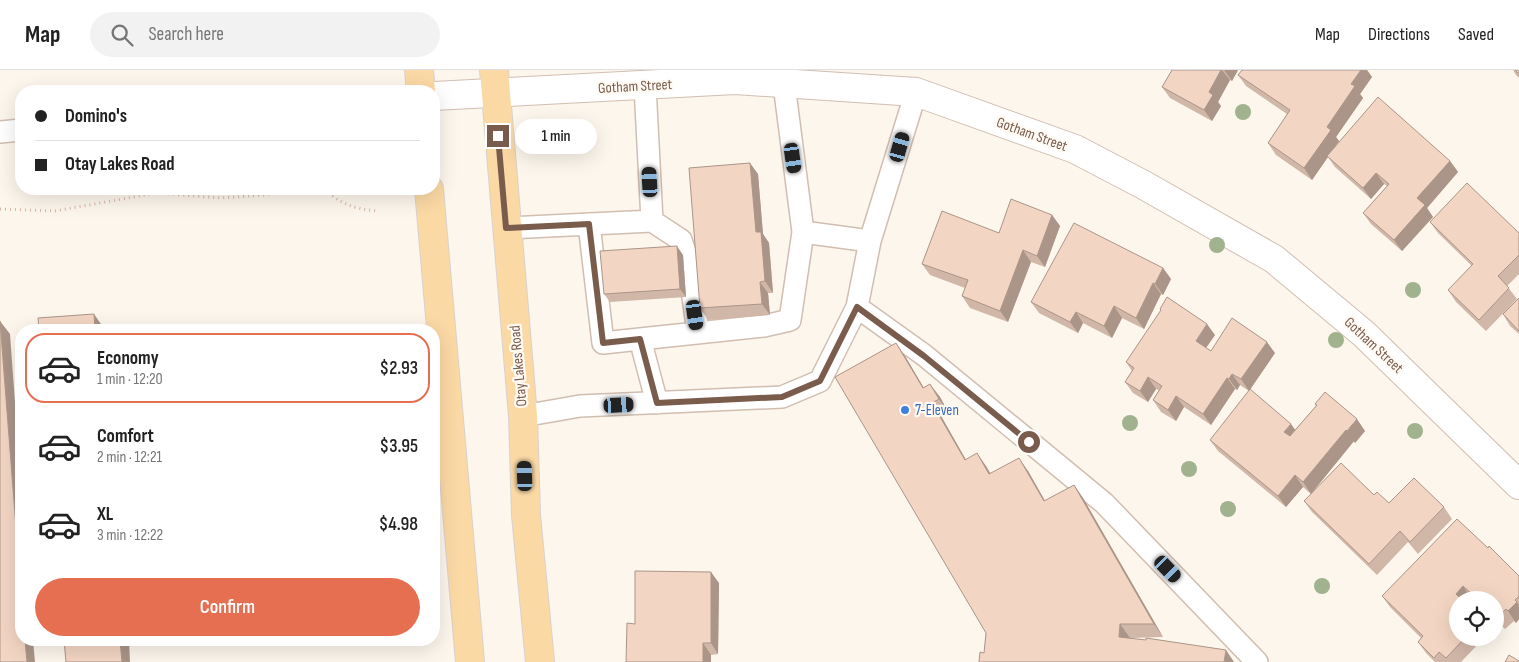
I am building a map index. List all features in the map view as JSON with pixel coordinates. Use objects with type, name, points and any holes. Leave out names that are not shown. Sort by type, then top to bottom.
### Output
[{"type":"main road","points":[[419,70],[420,85]]},
{"type":"main road","name":"Otay Lakes Road","points":[[494,81],[523,416],[526,515],[540,662]]},
{"type":"main road","points":[[430,195],[470,662]]},
{"type":"street","name":"Gotham Street","points":[[440,94],[494,81],[645,86],[735,80],[784,84],[918,81],[1075,150],[1142,184],[1274,259],[1364,334],[1519,485]]},
{"type":"lane","points":[[523,416],[580,406],[782,397],[820,381],[857,307],[870,241],[918,81]]},
{"type":"lane","points":[[589,224],[603,343],[764,326],[790,320],[803,232],[784,84]]},
{"type":"lane","points":[[645,86],[652,221]]},
{"type":"lane","points":[[0,132],[15,131]]},
{"type":"lane","points":[[506,228],[652,221],[681,240],[688,261],[698,333]]},
{"type":"lane","points":[[803,232],[870,241]]},
{"type":"lane","points":[[857,307],[924,356],[1104,503],[1257,662]]},
{"type":"lane","points":[[640,339],[657,403]]},
{"type":"path","points":[[0,209],[55,211],[145,195]]},
{"type":"path","points":[[182,195],[221,198],[264,195]]},
{"type":"path","points":[[332,195],[343,204],[376,211]]},
{"type":"building","points":[[1172,70],[1221,70],[1209,92],[1213,95],[1204,110],[1162,87]]},
{"type":"building","points":[[1242,70],[1361,70],[1351,84],[1355,86],[1327,127],[1331,130],[1304,168],[1268,143],[1290,110],[1238,75]]},
{"type":"building","points":[[1378,97],[1450,161],[1417,198],[1425,205],[1394,240],[1363,213],[1389,184],[1376,173],[1363,188],[1327,156]]},
{"type":"building","points":[[750,163],[756,232],[761,232],[765,281],[760,282],[762,304],[700,308],[689,168]]},
{"type":"building","points":[[1467,183],[1519,233],[1519,255],[1498,276],[1509,288],[1479,320],[1448,290],[1473,264],[1430,222]]},
{"type":"building","points":[[1011,199],[1052,215],[1037,256],[1023,250],[1000,311],[962,296],[968,280],[922,264],[942,211],[999,233]]},
{"type":"building","points":[[1074,223],[1163,268],[1155,284],[1153,283],[1136,318],[1114,306],[1104,326],[1076,312],[1070,322],[1031,302]]},
{"type":"building","points":[[677,246],[680,289],[604,294],[600,251]]},
{"type":"building","points":[[1167,297],[1207,324],[1196,341],[1211,351],[1232,318],[1267,342],[1241,379],[1232,374],[1229,379],[1227,378],[1203,414],[1176,396],[1168,410],[1153,400],[1162,386],[1148,377],[1140,391],[1125,382],[1134,368],[1126,362],[1161,310]]},
{"type":"building","points":[[1519,298],[1519,331],[1503,314]]},
{"type":"building","points":[[94,314],[95,324],[38,324],[38,318]]},
{"type":"building","points":[[0,321],[15,514],[15,646],[26,646],[27,662],[0,662]]},
{"type":"building","points":[[896,343],[923,388],[930,384],[939,399],[932,403],[965,460],[977,453],[989,474],[1019,458],[1044,501],[1074,485],[1154,624],[1120,624],[1119,637],[1146,640],[1146,638],[1226,650],[1224,662],[979,662],[980,652],[984,653],[986,633],[835,377]]},
{"type":"building","points":[[1250,389],[1291,424],[1284,432],[1290,436],[1317,405],[1315,404],[1325,392],[1357,419],[1303,482],[1295,475],[1278,496],[1210,440]]},
{"type":"building","points":[[1341,463],[1374,495],[1377,492],[1389,503],[1414,478],[1444,507],[1410,542],[1400,531],[1369,564],[1304,501]]},
{"type":"building","points":[[1457,519],[1488,548],[1489,546],[1519,576],[1519,596],[1515,600],[1517,602],[1508,611],[1506,609],[1504,611],[1504,591],[1468,591],[1463,586],[1459,591],[1449,591],[1449,646],[1457,646],[1446,658],[1439,652],[1434,658],[1418,642],[1423,636],[1382,596]]},
{"type":"building","points":[[635,571],[711,572],[711,643],[703,643],[703,662],[626,662],[627,623],[635,624]]},
{"type":"building","points":[[65,646],[121,646],[122,662],[66,662]]},
{"type":"building","points":[[1509,655],[1519,661],[1519,662],[1505,662]]},
{"type":"place","name":"7-Eleven","points":[[905,410]]},
{"type":"route","points":[[498,136],[506,228],[589,224],[603,343],[640,339],[657,403],[782,397],[820,381],[857,307],[924,356],[1029,442]]}]
